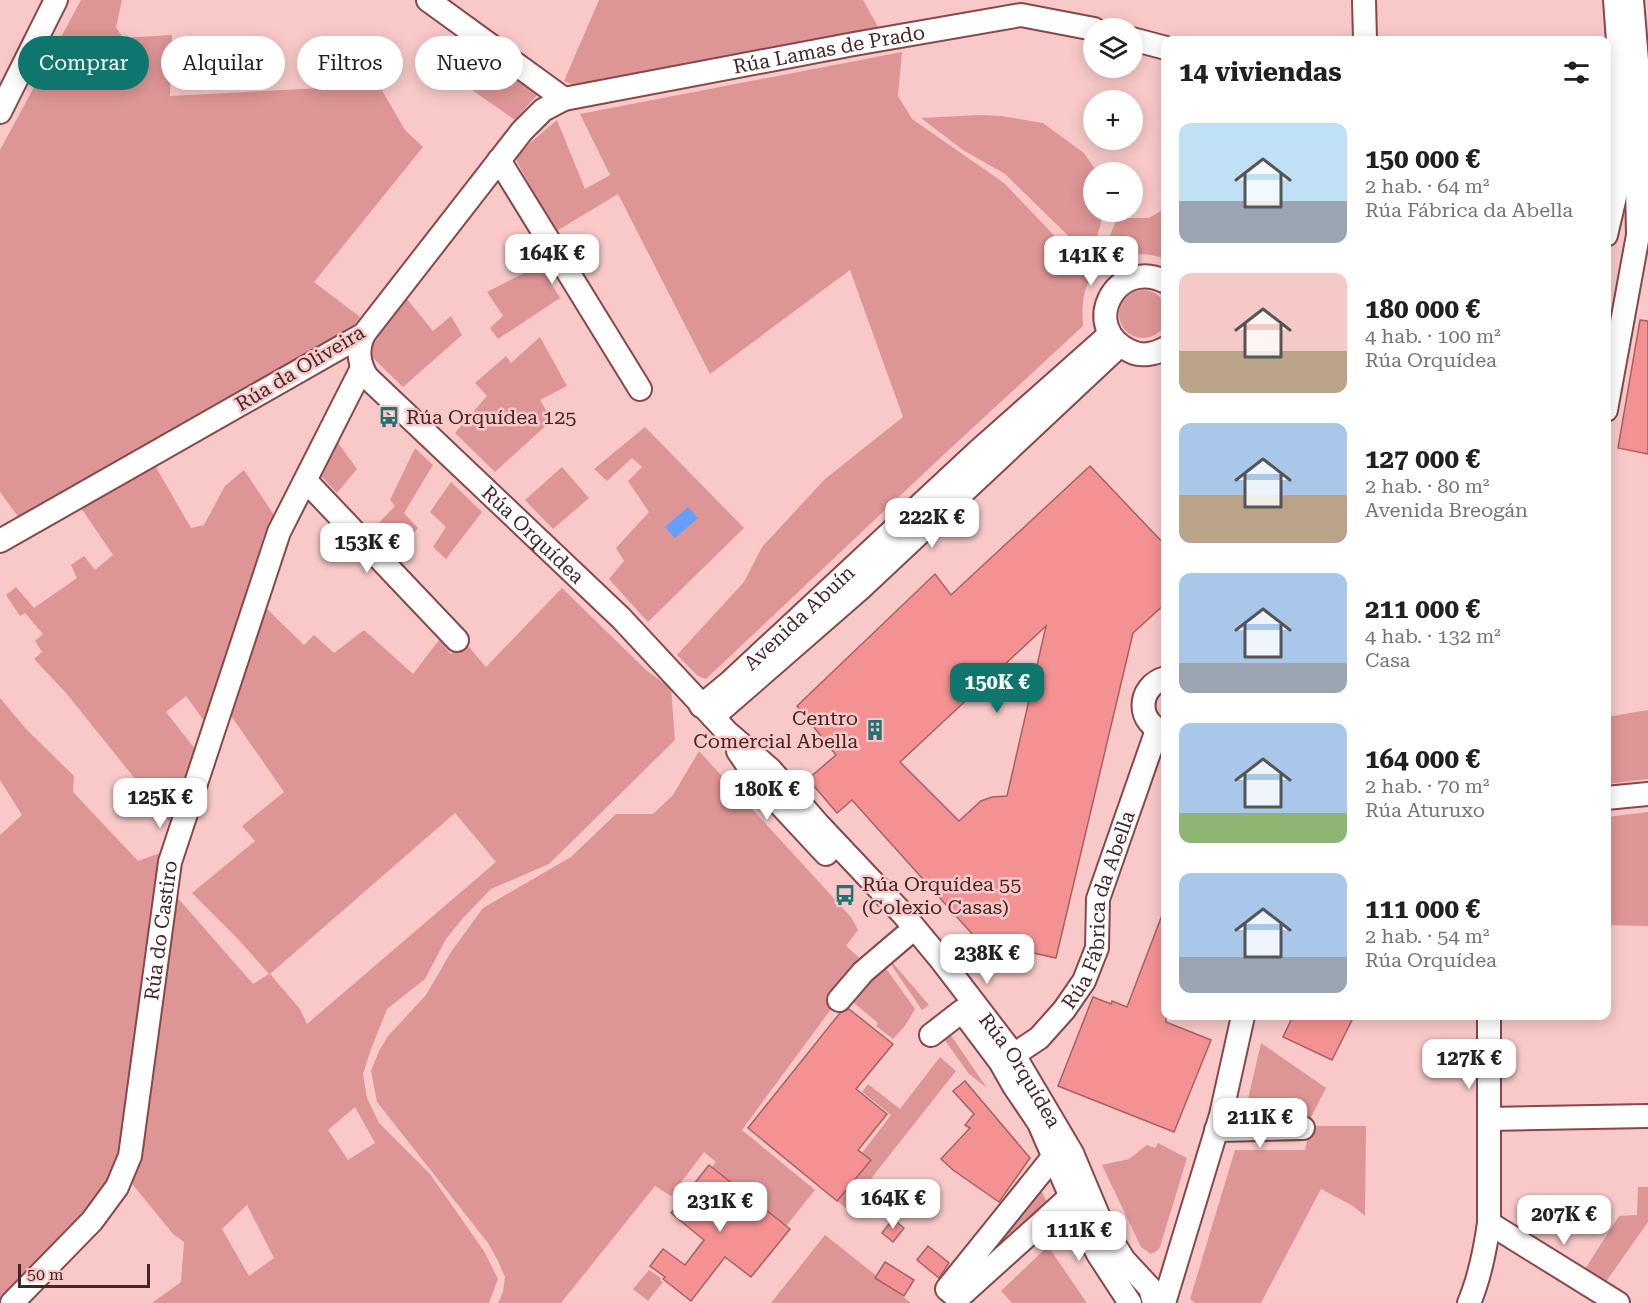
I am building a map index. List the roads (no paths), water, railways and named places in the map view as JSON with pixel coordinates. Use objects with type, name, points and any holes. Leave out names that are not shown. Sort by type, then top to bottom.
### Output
[{"type":"street","points":[[0,112],[56,0]]},
{"type":"street","points":[[428,0],[564,99]]},
{"type":"street","points":[[1364,0],[1365,36]]},
{"type":"street","points":[[1615,0],[1623,120],[1622,167],[1611,199],[1643,209]]},
{"type":"street","points":[[1611,383],[1643,209],[1637,181],[1641,135],[1632,0]]},
{"type":"street","name":"Rúa Lamas de Prado","points":[[564,99],[842,46],[1016,8],[1083,26]]},
{"type":"street","points":[[1143,42],[1161,47]]},
{"type":"street","name":"Rúa da Oliveira","points":[[0,541],[364,334],[522,130],[543,110],[564,99]]},
{"type":"street","points":[[499,160],[640,389]]},
{"type":"street","points":[[1161,280],[1144,275],[1125,281],[1110,295],[1104,315],[1114,340],[1133,353],[1149,355],[1161,351]]},
{"type":"street","points":[[362,368],[359,347],[364,334]]},
{"type":"street","name":"Avenida Abuín","points":[[714,718],[730,682],[964,478],[1114,340]]},
{"type":"street","name":"Rúa do Castiro","points":[[12,1303],[92,1221],[117,1188],[130,1156],[170,862],[279,532],[362,368]]},
{"type":"street","name":"Rúa Orquídea","points":[[362,368],[367,377],[621,618],[714,718],[770,769],[903,914],[942,961],[1072,1153],[1103,1227],[1125,1260],[1150,1288],[1154,1303]]},
{"type":"street","points":[[306,481],[457,640]]},
{"type":"street","name":"Rúa Fábrica da Abella","points":[[1008,1059],[1039,1038],[1064,1010],[1084,981],[1097,948],[1098,899],[1161,731],[1146,720],[1143,706],[1146,691],[1161,680]]},
{"type":"street","name":"Rúa Orquídea","points":[[714,718],[759,782],[904,937],[962,1011],[1008,1059],[1014,1086],[1039,1123],[1070,1197],[1098,1254],[1130,1303]]},
{"type":"street","points":[[1611,798],[1648,794]]},
{"type":"street","points":[[839,1000],[863,972],[904,937]]},
{"type":"street","points":[[931,1035],[962,1011]]},
{"type":"street","points":[[1164,1303],[1216,1131],[1242,1020]]},
{"type":"street","points":[[1469,1303],[1476,1287],[1489,1223],[1489,1020]]},
{"type":"street","points":[[1490,1119],[1648,1116]]},
{"type":"street","points":[[1216,1131],[1303,1128]]},
{"type":"street","points":[[1053,1156],[947,1289],[948,1298],[958,1298],[1070,1197]]},
{"type":"street","points":[[1489,1223],[1618,1303]]},
{"type":"water","points":[[688,507],[698,518],[675,538],[665,527]]},
{"type":"place","name":"Rúa Orquídea 125","points":[[389,417]]},
{"type":"place","name":"Centro Comercial Abella","points":[[875,730]]},
{"type":"place","name":"Rúa Orquídea 55 (Colexio Casas)","points":[[845,895]]}]
